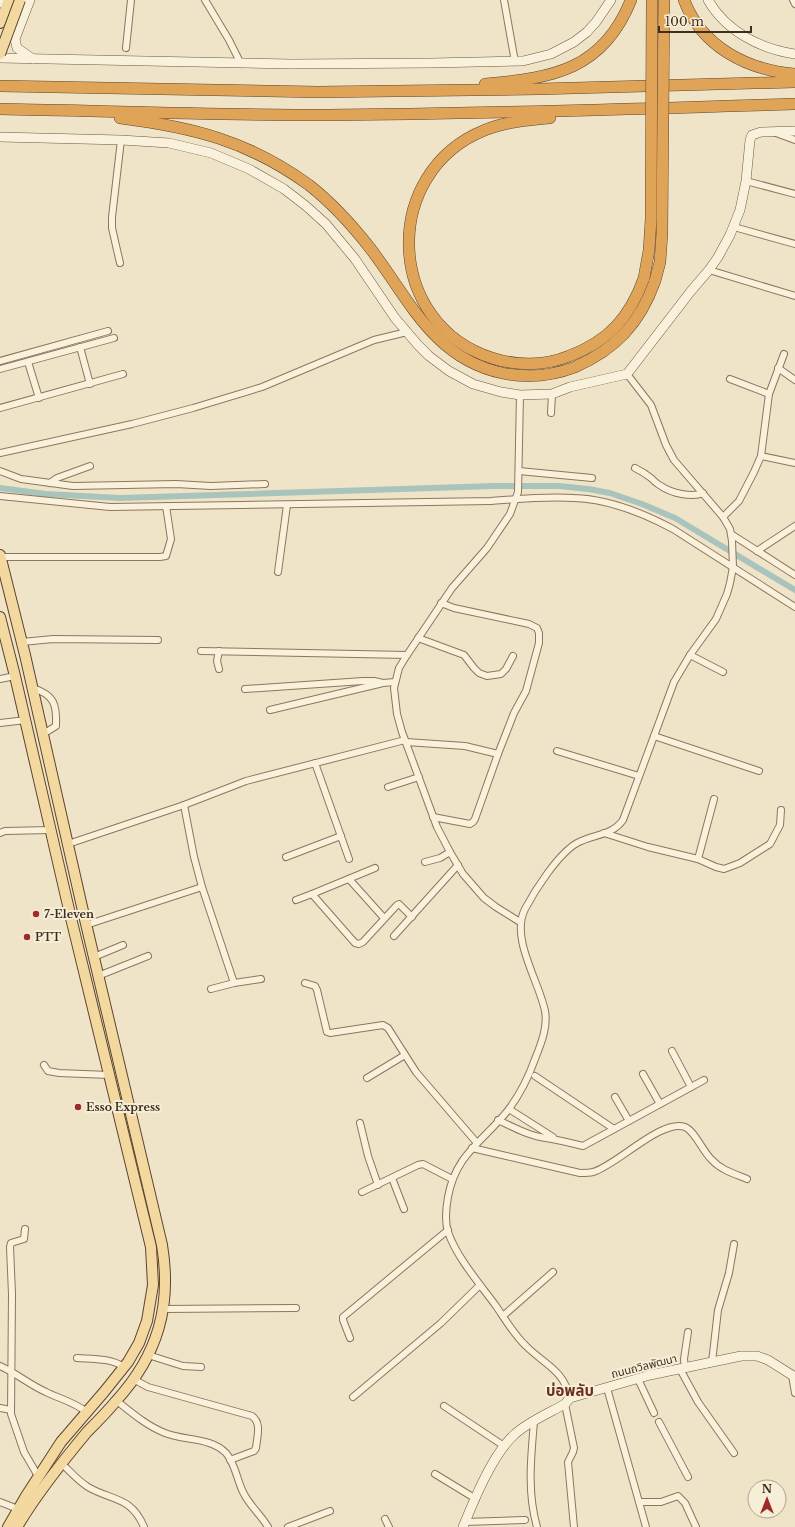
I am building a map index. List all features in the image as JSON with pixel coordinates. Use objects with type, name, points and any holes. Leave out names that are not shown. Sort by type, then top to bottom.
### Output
[{"type":"highway","points":[[385,92],[515,81],[555,74],[579,63],[606,42],[621,23],[631,0]]},
{"type":"highway","points":[[616,110],[505,124],[484,131],[457,146],[430,173],[422,186],[416,201],[409,227],[408,246],[410,266],[415,284],[424,303],[440,325],[451,336],[467,347],[482,355],[518,364],[540,364],[560,360],[580,352],[596,343],[622,320],[632,307],[644,278],[649,250],[651,219],[652,0]]},
{"type":"highway","points":[[2,109],[119,118],[182,127],[234,142],[268,158],[308,185],[347,220],[372,250],[423,324],[442,343],[466,360],[494,371],[523,376],[538,376],[556,373],[572,368],[599,355],[619,339],[635,322],[646,305],[656,281],[660,262],[662,234],[664,0]]},
{"type":"highway","points":[[684,0],[702,30],[718,46],[749,64],[761,68],[795,74]]},
{"type":"highway","points":[[0,86],[202,91],[385,92],[795,82]]},
{"type":"highway","points":[[2,109],[201,114],[327,115],[616,110],[795,104]]},
{"type":"main road","points":[[0,23],[9,0]]},
{"type":"main road","points":[[0,54],[20,0]]},
{"type":"main road","points":[[30,0],[15,39],[17,48],[34,60]]},
{"type":"main road","points":[[0,58],[241,64],[515,62],[537,59],[568,46],[592,27],[610,0]]},
{"type":"main road","points":[[708,0],[720,15],[741,35],[779,52],[795,54]]},
{"type":"main road","points":[[0,36],[10,40],[15,39]]},
{"type":"main road","points":[[0,137],[121,140],[169,143],[211,153],[249,169],[284,189],[316,214],[336,235],[355,259],[385,305],[429,356],[460,377],[486,389],[520,395],[552,394],[570,387],[627,374],[709,270],[718,257],[734,227],[740,210],[746,181],[750,140],[752,135],[770,131],[795,131]]},
{"type":"main road","points":[[0,556],[33,688],[86,926],[165,1263],[163,1309],[157,1337],[148,1355],[133,1379],[62,1464],[29,1507],[17,1527]]},
{"type":"main road","points":[[0,617],[12,661],[151,1247],[153,1268],[153,1285],[147,1321],[139,1343],[124,1367],[88,1413],[61,1442],[38,1476],[8,1527]]},
{"type":"main road","points":[[12,661],[22,642]]},
{"type":"main road","name":"ถนนถวิลพัฒนา","points":[[464,1524],[491,1467],[504,1446],[516,1432],[568,1401],[638,1379],[741,1356],[757,1356],[768,1360],[794,1376]]},
{"type":"street","points":[[126,48],[131,0]]},
{"type":"street","points":[[204,0],[229,40],[241,64]]},
{"type":"street","points":[[504,0],[515,62]]},
{"type":"street","points":[[793,0],[795,4]]},
{"type":"street","points":[[770,131],[795,140]]},
{"type":"street","points":[[120,262],[112,228],[112,217],[121,140]]},
{"type":"street","points":[[746,181],[795,194]]},
{"type":"street","points":[[734,227],[795,244]]},
{"type":"street","points":[[709,270],[795,296]]},
{"type":"street","points":[[0,361],[108,332]]},
{"type":"street","points":[[0,453],[132,424],[193,408],[262,387],[374,340],[407,332]]},
{"type":"street","points":[[0,369],[114,338]]},
{"type":"street","points":[[80,347],[90,384]]},
{"type":"street","points":[[723,517],[743,494],[761,456],[769,394],[784,354]]},
{"type":"street","points":[[28,362],[39,398]]},
{"type":"street","points":[[778,368],[795,380]]},
{"type":"street","points":[[0,408],[123,374]]},
{"type":"street","points":[[574,1527],[568,1462],[574,1448],[564,1381],[556,1372],[524,1345],[459,1254],[448,1230],[447,1204],[452,1179],[457,1167],[474,1145],[509,1109],[523,1087],[535,1060],[545,1029],[545,1011],[523,942],[520,922],[525,910],[548,874],[566,852],[577,843],[618,827],[623,820],[674,682],[690,655],[713,623],[722,606],[730,583],[733,567],[732,538],[723,517],[674,460],[666,445],[651,405],[627,374]]},
{"type":"street","points":[[730,379],[769,394]]},
{"type":"street","points":[[551,413],[552,394]]},
{"type":"street","points":[[520,395],[518,492],[510,514],[487,548],[441,603],[407,655],[395,682],[394,698],[405,741],[433,817],[450,852],[472,885],[484,898],[520,922]]},
{"type":"street","points":[[761,456],[795,463]]},
{"type":"street","points":[[50,483],[57,478],[90,466]]},
{"type":"street","points":[[635,468],[646,474],[660,486],[667,489],[692,496],[698,496],[703,493]]},
{"type":"street","points":[[0,471],[21,479],[87,487],[176,484],[224,486],[265,484]]},
{"type":"street","points":[[519,474],[592,478]]},
{"type":"street","points":[[0,496],[110,507],[286,505],[550,497],[593,500],[619,506],[657,520],[795,607]]},
{"type":"street","points":[[278,572],[286,505]]},
{"type":"street","points":[[0,556],[166,556],[171,539],[166,506]]},
{"type":"street","points":[[757,551],[795,526]]},
{"type":"street","points":[[732,538],[757,551],[795,575]]},
{"type":"street","points":[[433,817],[470,824],[475,819],[514,713],[526,691],[537,650],[539,633],[537,628],[529,624],[454,608],[441,603]]},
{"type":"street","points":[[418,638],[464,655],[479,673],[487,676],[501,674],[506,669],[513,656]]},
{"type":"street","points":[[22,642],[53,639],[158,640]]},
{"type":"street","points":[[201,650],[407,655]]},
{"type":"street","points":[[219,651],[217,661],[219,669]]},
{"type":"street","points":[[690,655],[723,672]]},
{"type":"street","points":[[0,679],[15,676]]},
{"type":"street","points":[[245,689],[363,681],[374,681],[383,684]]},
{"type":"street","points":[[270,710],[395,682]]},
{"type":"street","points":[[33,688],[45,692],[50,697],[54,706],[56,726],[43,734]]},
{"type":"street","points":[[0,723],[26,720]]},
{"type":"street","points":[[654,736],[760,771]]},
{"type":"street","points":[[68,844],[184,805],[246,781],[405,741],[465,746],[498,754]]},
{"type":"street","points":[[557,751],[639,776]]},
{"type":"street","points":[[315,763],[348,859]]},
{"type":"street","points":[[388,787],[419,777]]},
{"type":"street","points":[[698,859],[714,799]]},
{"type":"street","points":[[184,805],[194,857],[202,887],[234,983]]},
{"type":"street","points":[[604,833],[648,847],[698,859],[724,869],[740,863],[770,844],[780,825],[781,810]]},
{"type":"street","points":[[0,833],[5,831],[51,830]]},
{"type":"street","points":[[286,857],[341,836]]},
{"type":"street","points":[[425,862],[440,858],[450,852]]},
{"type":"street","points":[[394,936],[458,865]]},
{"type":"street","points":[[296,900],[375,868]]},
{"type":"street","points":[[349,879],[384,918]]},
{"type":"street","points":[[86,926],[202,887]]},
{"type":"street","points":[[312,894],[355,942],[359,944],[363,942],[384,918],[399,904],[412,917]]},
{"type":"street","points":[[94,957],[123,945]]},
{"type":"street","points":[[98,976],[148,956]]},
{"type":"street","points":[[211,989],[234,983],[262,980]]},
{"type":"street","points":[[306,982],[314,986],[317,990],[327,1032],[330,1033],[386,1026],[416,1072],[474,1145],[587,1173],[599,1169],[653,1135],[667,1128],[680,1126],[690,1130],[711,1160],[721,1168],[747,1179]]},
{"type":"street","points":[[672,1051],[692,1087]]},
{"type":"street","points":[[367,1078],[405,1055]]},
{"type":"street","points":[[44,1065],[48,1071],[58,1073],[109,1075]]},
{"type":"street","points":[[642,1074],[660,1104]]},
{"type":"street","points":[[535,1076],[614,1129]]},
{"type":"street","points":[[498,1120],[521,1130],[546,1138],[554,1138],[583,1146],[704,1080]]},
{"type":"street","points":[[615,1097],[629,1121]]},
{"type":"street","points":[[509,1109],[554,1138]]},
{"type":"street","points":[[360,1123],[368,1156],[378,1185]]},
{"type":"street","points":[[362,1192],[423,1164],[452,1179]]},
{"type":"street","points":[[392,1178],[404,1209]]},
{"type":"street","points":[[24,1229],[24,1239],[12,1243],[10,1247],[12,1294],[12,1410],[16,1429],[24,1452],[38,1476]]},
{"type":"street","points":[[350,1338],[343,1317],[448,1230]]},
{"type":"street","points":[[712,1362],[718,1310],[729,1273],[734,1244]]},
{"type":"street","points":[[503,1316],[553,1272]]},
{"type":"street","points":[[353,1398],[441,1323],[480,1285]]},
{"type":"street","points":[[163,1309],[296,1308]]},
{"type":"street","points":[[688,1332],[682,1368],[698,1402],[734,1453]]},
{"type":"street","points":[[148,1355],[183,1366],[201,1367]]},
{"type":"street","points":[[77,1358],[108,1360],[118,1363],[124,1367]]},
{"type":"street","points":[[0,1366],[46,1392],[60,1396],[88,1413]]},
{"type":"street","points":[[794,1376],[795,1393]]},
{"type":"street","points":[[133,1379],[148,1387],[245,1414],[255,1419],[258,1424],[256,1448],[254,1451],[230,1460]]},
{"type":"street","points":[[638,1379],[654,1413]]},
{"type":"street","points":[[607,1388],[646,1527]]},
{"type":"street","points":[[117,1400],[149,1425],[166,1433],[185,1439],[202,1441],[215,1445],[226,1453],[243,1493],[268,1527]]},
{"type":"street","points":[[444,1406],[504,1446]]},
{"type":"street","points":[[0,1408],[12,1410]]},
{"type":"street","points":[[534,1422],[530,1490],[537,1527]]},
{"type":"street","points":[[659,1422],[688,1477]]},
{"type":"street","points":[[62,1464],[86,1486],[120,1500],[128,1505],[142,1522],[144,1527]]},
{"type":"street","points":[[435,1474],[476,1499]]},
{"type":"street","points":[[639,1502],[661,1502],[678,1496],[685,1503],[696,1527]]},
{"type":"street","points":[[0,1502],[18,1509]]},
{"type":"street","points":[[288,1527],[330,1511]]},
{"type":"street","points":[[385,1519],[389,1527]]},
{"type":"street","points":[[464,1524],[525,1520]]},
{"type":"waterway","points":[[0,488],[46,494],[120,498],[494,486],[559,486],[588,489],[610,493],[642,504],[675,518],[795,590]]},
{"type":"place","name":"7-Eleven","points":[[36,914]]},
{"type":"place","name":"PTT","points":[[27,937]]},
{"type":"place","name":"Esso Express","points":[[78,1107]]},
{"type":"district","name":"บ่อพลับ","points":[[570,1391]]}]
